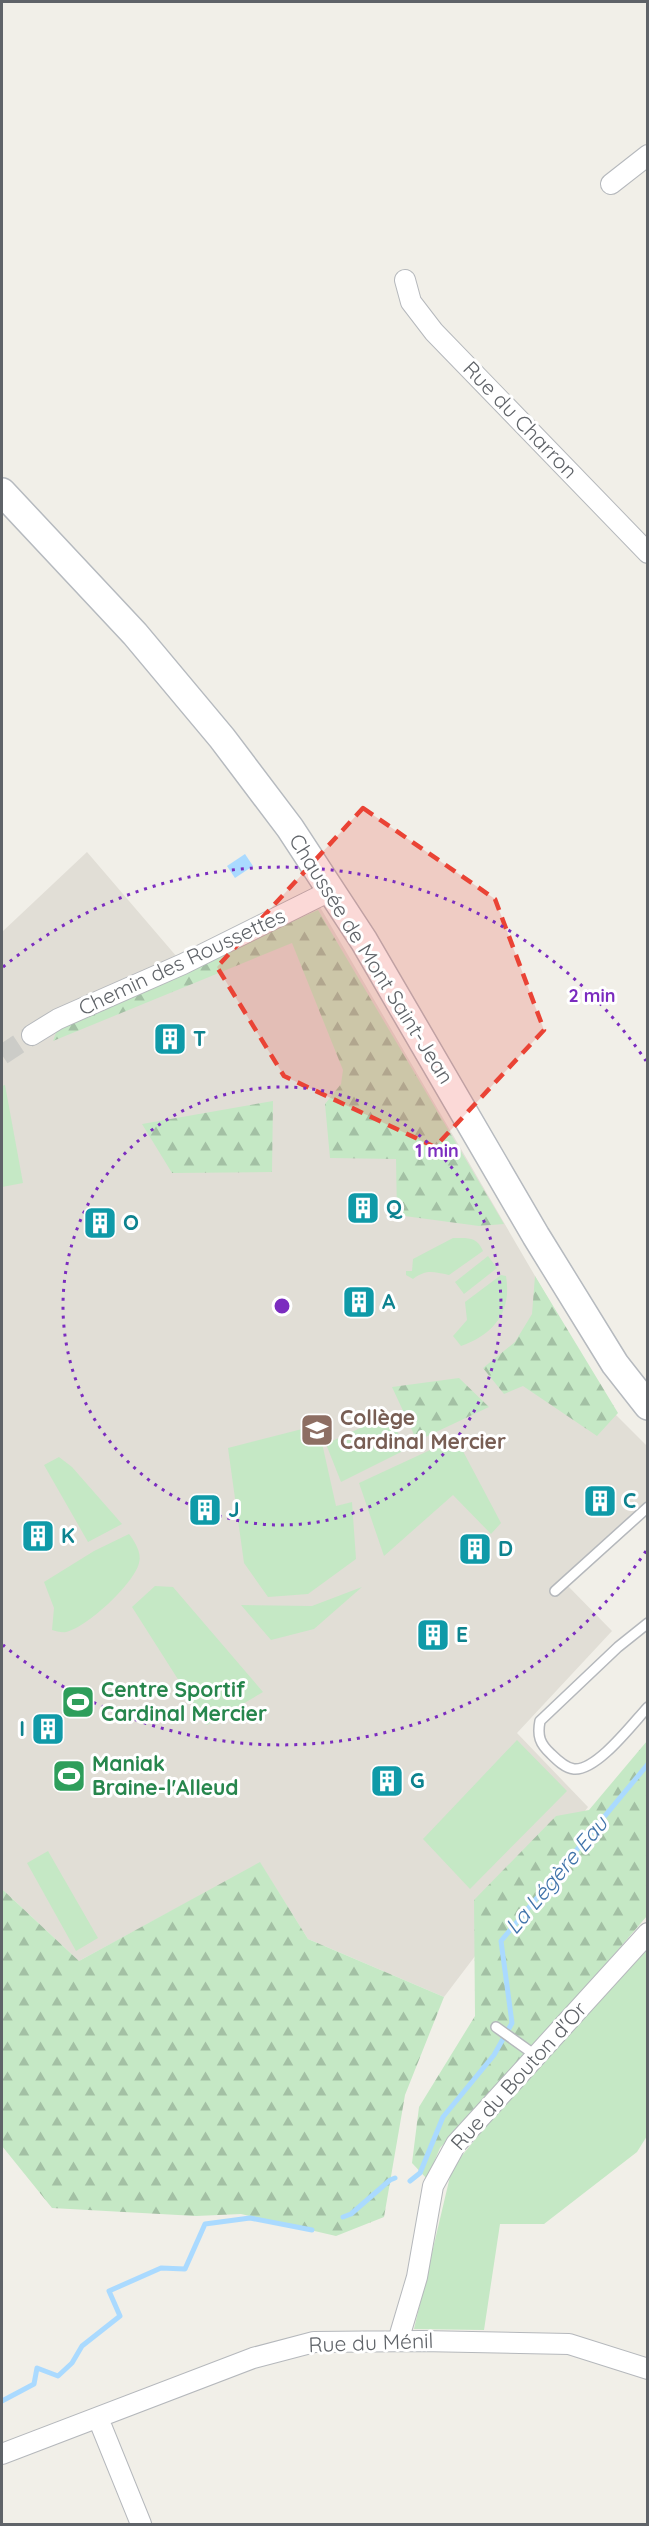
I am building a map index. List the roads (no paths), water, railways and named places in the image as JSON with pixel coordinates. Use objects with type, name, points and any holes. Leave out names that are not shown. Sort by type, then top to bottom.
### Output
[{"type":"main road","name":"Chaussée de Mont Saint-Jean","points":[[2,492],[135,634],[210,722],[263,791],[332,890],[370,950],[536,1236],[615,1364],[648,1406]]},
{"type":"street","points":[[611,184],[648,155]]},
{"type":"street","name":"Rue du Charron","points":[[405,280],[411,302],[435,332],[648,553]]},
{"type":"street","name":"Chemin des Roussettes","points":[[32,1035],[58,1019],[183,964],[332,890]]},
{"type":"street","name":"Rue du Bouton d'Or","points":[[398,2341],[417,2277],[433,2186],[443,2164],[456,2144],[535,2055],[648,1934]]},
{"type":"street","name":"Rue du Ménil","points":[[2,2454],[253,2358],[314,2342],[569,2344],[648,2369]]},
{"type":"street","points":[[98,2418],[141,2524]]},
{"type":"lane","points":[[555,1591],[648,1507]]},
{"type":"lane","points":[[648,1623],[618,1647],[540,1721],[538,1732],[540,1741],[559,1762],[573,1769],[582,1768],[613,1745],[648,1707]]},
{"type":"lane","points":[[496,2027],[535,2055]]},
{"type":"water","points":[[245,854],[253,866],[235,878],[227,866]]},
{"type":"waterway","name":"La Légère Eau","points":[[410,2181],[420,2173],[443,2117],[494,2055],[512,2023],[501,1941],[648,1764]]},
{"type":"waterway","points":[[343,2217],[351,2214],[395,2178]]},
{"type":"waterway","name":"La Légère Eau","points":[[2,2401],[34,2384],[37,2368],[58,2376],[72,2363],[82,2346],[120,2316],[109,2291],[161,2268],[185,2269],[205,2224],[250,2218],[312,2230]]},
{"type":"tunnel","points":[[2,1055],[32,1035]]},
{"type":"place","name":"T","points":[[170,1039]]},
{"type":"place","name":"Q","points":[[363,1208]]},
{"type":"place","name":"O","points":[[100,1223]]},
{"type":"place","name":"A","points":[[359,1302]]},
{"type":"place","name":"Collège Cardinal Mercier","points":[[317,1430]]},
{"type":"place","name":"C","points":[[600,1501]]},
{"type":"place","name":"J","points":[[205,1510]]},
{"type":"place","name":"K","points":[[38,1536]]},
{"type":"place","name":"D","points":[[475,1549]]},
{"type":"place","name":"E","points":[[433,1635]]},
{"type":"place","name":"Centre Sportif Cardinal Mercier","points":[[78,1702]]},
{"type":"place","name":"I","points":[[48,1729]]},
{"type":"place","name":"Maniak Braine-l'Alleud","points":[[69,1776]]},
{"type":"place","name":"G","points":[[387,1781]]}]
